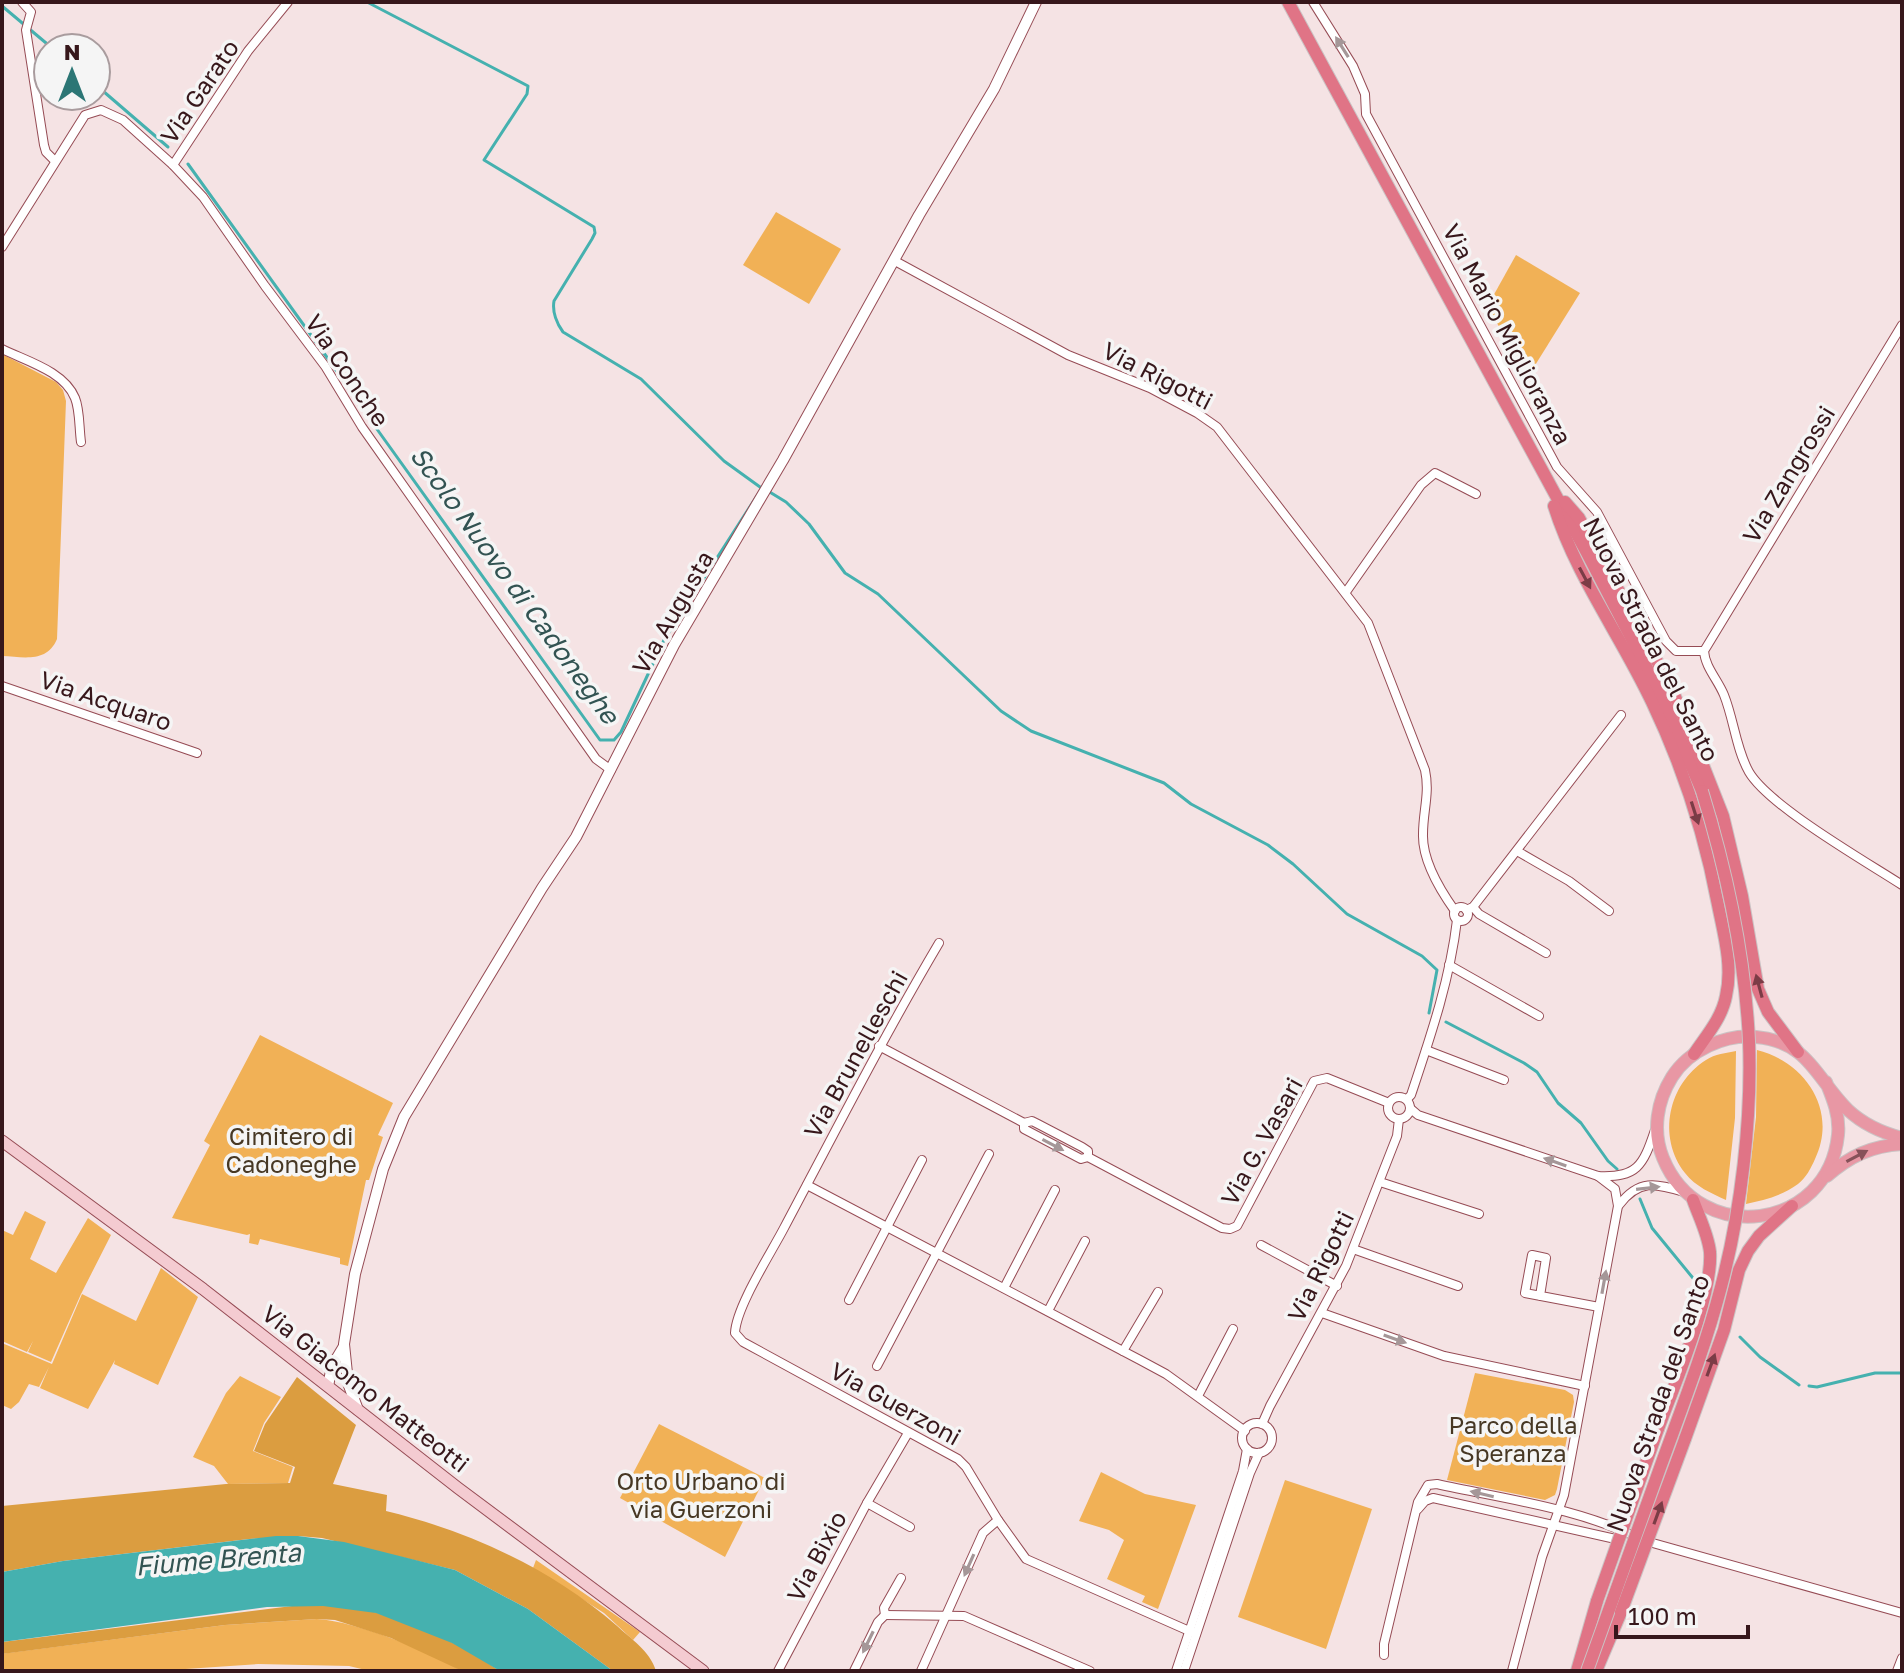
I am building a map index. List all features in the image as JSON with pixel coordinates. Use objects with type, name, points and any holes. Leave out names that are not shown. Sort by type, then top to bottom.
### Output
[{"type":"highway","name":"Nuova Strada del Santo","points":[[1288,2],[1663,699],[1702,791],[1730,896],[1745,989],[1749,1042],[1747,1105],[1737,1204],[1721,1286],[1695,1369],[1587,1671]]},
{"type":"highway","points":[[1546,480],[1579,518],[1671,687],[1723,816],[1742,896],[1758,989],[1768,1012],[1798,1052]]},
{"type":"highway","points":[[1546,480],[1559,523],[1579,567],[1652,701],[1682,771],[1702,832],[1729,971],[1726,999],[1719,1018],[1694,1054]]},
{"type":"highway","points":[[1577,1671],[1597,1601],[1705,1296],[1709,1272],[1708,1240],[1689,1196]]},
{"type":"highway","points":[[1596,1671],[1621,1612],[1724,1330],[1739,1270],[1759,1236],[1792,1206]]},
{"type":"main road","points":[[1902,1138],[1870,1126],[1848,1110],[1814,1065],[1798,1052],[1778,1042],[1756,1037],[1734,1038],[1713,1044],[1678,1067],[1666,1087],[1657,1126],[1664,1160],[1689,1196],[1711,1210],[1731,1216],[1772,1214],[1792,1206],[1855,1154],[1876,1146],[1902,1144]]},
{"type":"main road","points":[[1819,1183],[1832,1160],[1838,1134],[1836,1107],[1826,1082]]},
{"type":"main road","name":"Via Giacomo Matteotti","points":[[2,1141],[311,1372],[533,1546],[703,1671]]},
{"type":"street","points":[[22,2],[31,12],[26,30],[44,145],[55,161]]},
{"type":"street","name":"Via Garato","points":[[173,165],[248,51],[288,2]]},
{"type":"street","name":"Via Augusta","points":[[358,1410],[346,1372],[344,1344],[363,1241],[383,1169],[404,1117],[576,837],[674,645],[919,215],[1006,69],[1036,2]]},
{"type":"street","name":"Via Mario Miglioranza","points":[[1313,2],[1347,55],[1365,94],[1366,114],[1557,467],[1597,512],[1666,641],[1676,651],[1706,646]]},
{"type":"street","name":"Via Conche","points":[[2,247],[80,120],[90,112],[101,110],[123,120],[203,197],[325,366],[362,427],[596,759],[611,770]]},
{"type":"street","name":"Via Rigotti","points":[[895,261],[1068,355],[1150,388],[1217,427],[1368,623],[1425,770],[1428,794],[1424,847],[1433,874],[1456,916]]},
{"type":"street","name":"Via Zangrossi","points":[[1706,646],[1902,325]]},
{"type":"street","points":[[2,349],[55,375],[68,387],[76,399],[81,442]]},
{"type":"street","points":[[1346,592],[1429,476],[1435,473],[1476,494]]},
{"type":"street","points":[[1706,646],[1705,659],[1723,693],[1747,768],[1756,782],[1784,805],[1902,885]]},
{"type":"street","name":"Via Acquaro","points":[[2,686],[197,753]]},
{"type":"street","points":[[1470,908],[1621,715]]},
{"type":"street","points":[[1517,851],[1569,881],[1609,911]]},
{"type":"street","points":[[1407,1099],[1426,1050],[1449,965],[1459,908],[1470,908],[1546,953]]},
{"type":"street","name":"Via Brunelleschi","points":[[807,1185],[879,1046],[939,943]]},
{"type":"street","points":[[1449,965],[1539,1016]]},
{"type":"street","name":"Via G. Vasari","points":[[879,1046],[1024,1123],[1026,1131],[1076,1157],[1088,1157],[1222,1228],[1230,1229],[1237,1226],[1317,1079],[1327,1078],[1389,1103]]},
{"type":"street","points":[[1426,1050],[1504,1080]]},
{"type":"street","points":[[1407,1099],[1397,1096],[1389,1103],[1391,1115],[1405,1118],[1411,1109]]},
{"type":"street","points":[[1407,1099],[1418,1115],[1598,1176],[1630,1174],[1648,1152],[1657,1126]]},
{"type":"street","name":"Via Rigotti","points":[[1176,1671],[1259,1453],[1272,1442],[1271,1434],[1262,1424],[1337,1286],[1380,1182],[1397,1136],[1399,1119]]},
{"type":"street","points":[[877,1366],[989,1154]]},
{"type":"street","points":[[849,1300],[922,1160]]},
{"type":"street","points":[[1512,1671],[1552,1525],[1564,1495],[1618,1206],[1615,1189],[1598,1176]]},
{"type":"street","points":[[1380,1182],[1479,1214]]},
{"type":"street","points":[[807,1185],[1166,1374],[1245,1431],[1250,1425],[1262,1424]]},
{"type":"street","name":"Via Guerzoni","points":[[807,1185],[748,1297],[735,1324],[735,1333],[743,1342],[958,1459],[1026,1559],[1192,1633]]},
{"type":"street","points":[[1618,1206],[1627,1195],[1643,1186],[1655,1185],[1689,1196]]},
{"type":"street","points":[[1004,1288],[1055,1190]]},
{"type":"street","points":[[1048,1311],[1085,1241]]},
{"type":"street","points":[[1261,1245],[1337,1286]]},
{"type":"street","points":[[1353,1249],[1458,1286]]},
{"type":"street","points":[[1540,1296],[1546,1258],[1532,1255],[1525,1293],[1540,1296],[1599,1307]]},
{"type":"street","points":[[1123,1351],[1158,1292]]},
{"type":"street","points":[[1322,1313],[1461,1361],[1585,1386]]},
{"type":"street","points":[[1198,1396],[1233,1329]]},
{"type":"street","name":"Via Augusta","points":[[328,1386],[332,1366],[344,1344]]},
{"type":"street","points":[[311,1372],[332,1366]]},
{"type":"street","points":[[328,1386],[346,1372]]},
{"type":"street","name":"Via Rigotti","points":[[1184,1671],[1192,1633],[1243,1471],[1247,1449],[1242,1439],[1245,1431]]},
{"type":"street","points":[[867,1503],[908,1433]]},
{"type":"street","points":[[1247,1449],[1259,1453]]},
{"type":"street","points":[[1384,1655],[1384,1644],[1421,1493],[1428,1485],[1437,1484],[1558,1511],[1619,1528],[1642,1540],[1902,1613]]},
{"type":"street","points":[[1418,1510],[1425,1501],[1433,1498],[1615,1540],[1642,1540]]},
{"type":"street","name":"Via Bixio","points":[[778,1671],[867,1503],[910,1527]]},
{"type":"street","points":[[921,1671],[983,1533],[998,1520]]},
{"type":"street","points":[[885,1615],[884,1608],[901,1578]]},
{"type":"street","points":[[854,1671],[878,1622],[885,1615],[946,1615],[964,1616],[1090,1671]]},
{"type":"street","points":[[1897,1671],[1902,1658]]},
{"type":"green space","points":[[776,212],[841,249],[809,304],[743,265]]},
{"type":"green space","points":[[1516,255],[1580,293],[1529,375],[1487,307]]},
{"type":"green space","points":[[2,354],[56,382],[63,390],[66,401],[57,639],[47,652],[34,657],[2,656]]},
{"type":"green space","name":"Cimitero di Cadoneghe","points":[[260,1035],[393,1103],[378,1135],[383,1137],[369,1180],[366,1180],[348,1266],[340,1264],[340,1258],[260,1239],[258,1245],[249,1243],[250,1234],[172,1218],[210,1145],[204,1141]]},
{"type":"green space","points":[[1757,1050],[1775,1056],[1803,1077],[1820,1107],[1823,1123],[1815,1159],[1801,1182],[1779,1195],[1746,1204],[1756,1117]]},
{"type":"green space","points":[[1736,1051],[1735,1118],[1726,1200],[1699,1186],[1685,1173],[1676,1159],[1669,1128],[1675,1097],[1693,1070],[1713,1056]]},
{"type":"green space","points":[[25,1211],[46,1222],[30,1259],[56,1273],[88,1218],[111,1235],[51,1362],[28,1352],[33,1341],[27,1352],[2,1341],[2,1230],[13,1235]]},
{"type":"green space","points":[[161,1268],[198,1297],[158,1385],[114,1364],[115,1360],[88,1409],[40,1388],[49,1367],[39,1387],[29,1384],[19,1402],[11,1409],[2,1405],[2,1343],[52,1364],[82,1294],[136,1321]]},
{"type":"green space","name":"Parco della Speranza","points":[[1475,1373],[1565,1390],[1573,1395],[1555,1495],[1545,1500],[1447,1480]]},
{"type":"green space","points":[[240,1376],[281,1397],[264,1423],[253,1451],[293,1467],[288,1483],[228,1484],[214,1466],[193,1457],[226,1393]]},
{"type":"green space","name":"Orto Urbano di via Guerzoni","points":[[659,1424],[765,1478],[725,1557],[620,1498]]},
{"type":"green space","points":[[1101,1472],[1145,1494],[1196,1505],[1158,1609],[1142,1602],[1145,1596],[1107,1579],[1124,1540],[1109,1530],[1079,1521]]},
{"type":"green space","points":[[1285,1480],[1372,1509],[1326,1649],[1238,1617]]},
{"type":"green space","points":[[536,1560],[640,1632],[633,1640],[604,1613],[533,1568]]},
{"type":"green space","points":[[317,1619],[352,1625],[391,1638],[462,1671],[370,1671],[349,1666],[258,1664],[156,1671],[2,1671],[2,1654],[8,1653],[225,1625]]},
{"type":"shaded area","points":[[297,1377],[356,1425],[333,1484],[387,1495],[386,1511],[478,1541],[565,1586],[645,1651],[656,1671],[613,1671],[528,1609],[455,1570],[322,1538],[249,1539],[63,1561],[2,1572],[2,1506],[226,1484],[290,1483],[295,1467],[254,1451],[265,1424]]},
{"type":"shaded area","points":[[292,1606],[346,1607],[392,1617],[467,1650],[500,1671],[462,1671],[391,1638],[335,1620],[317,1619],[225,1625],[2,1654],[2,1642]]},
{"type":"water","name":"Fiume Brenta","points":[[276,1536],[344,1542],[455,1570],[528,1609],[613,1671],[500,1671],[452,1643],[376,1613],[323,1606],[267,1607],[2,1642],[2,1572],[63,1561]]},
{"type":"waterway","points":[[367,2],[528,86],[527,94],[484,160],[594,227],[592,239],[554,301],[554,314],[563,332],[641,379],[724,461],[760,487]]},
{"type":"waterway","name":"Scolo Nuovo di Cadoneghe","points":[[2,6],[33,32]]},
{"type":"waterway","name":"Scolo Nuovo di Cadoneghe","points":[[112,99],[168,147]]},
{"type":"waterway","name":"Scolo Nuovo di Cadoneghe","points":[[188,164],[367,413]]},
{"type":"waterway","name":"Scolo Nuovo di Cadoneghe","points":[[374,425],[600,740],[614,740],[621,732],[664,640],[762,488]]},
{"type":"waterway","name":"Scolo Nuovo di Cadoneghe","points":[[768,491],[786,502],[809,524],[845,573],[878,594],[1001,711],[1031,731],[1164,783],[1191,804],[1268,845],[1347,914],[1422,956],[1437,970],[1429,1013]]},
{"type":"waterway","name":"Scolo Nuovo di Cadoneghe","points":[[1446,1022],[1537,1072],[1558,1103],[1581,1123],[1617,1169]]},
{"type":"waterway","name":"Scolo Nuovo di Cadoneghe","points":[[1640,1199],[1652,1228],[1697,1283]]},
{"type":"waterway","name":"Scolo Nuovo di Cadoneghe","points":[[1740,1337],[1760,1357],[1799,1385]]},
{"type":"waterway","name":"Scolo Nuovo di Cadoneghe","points":[[1809,1386],[1817,1387],[1875,1373],[1902,1373]]}]
